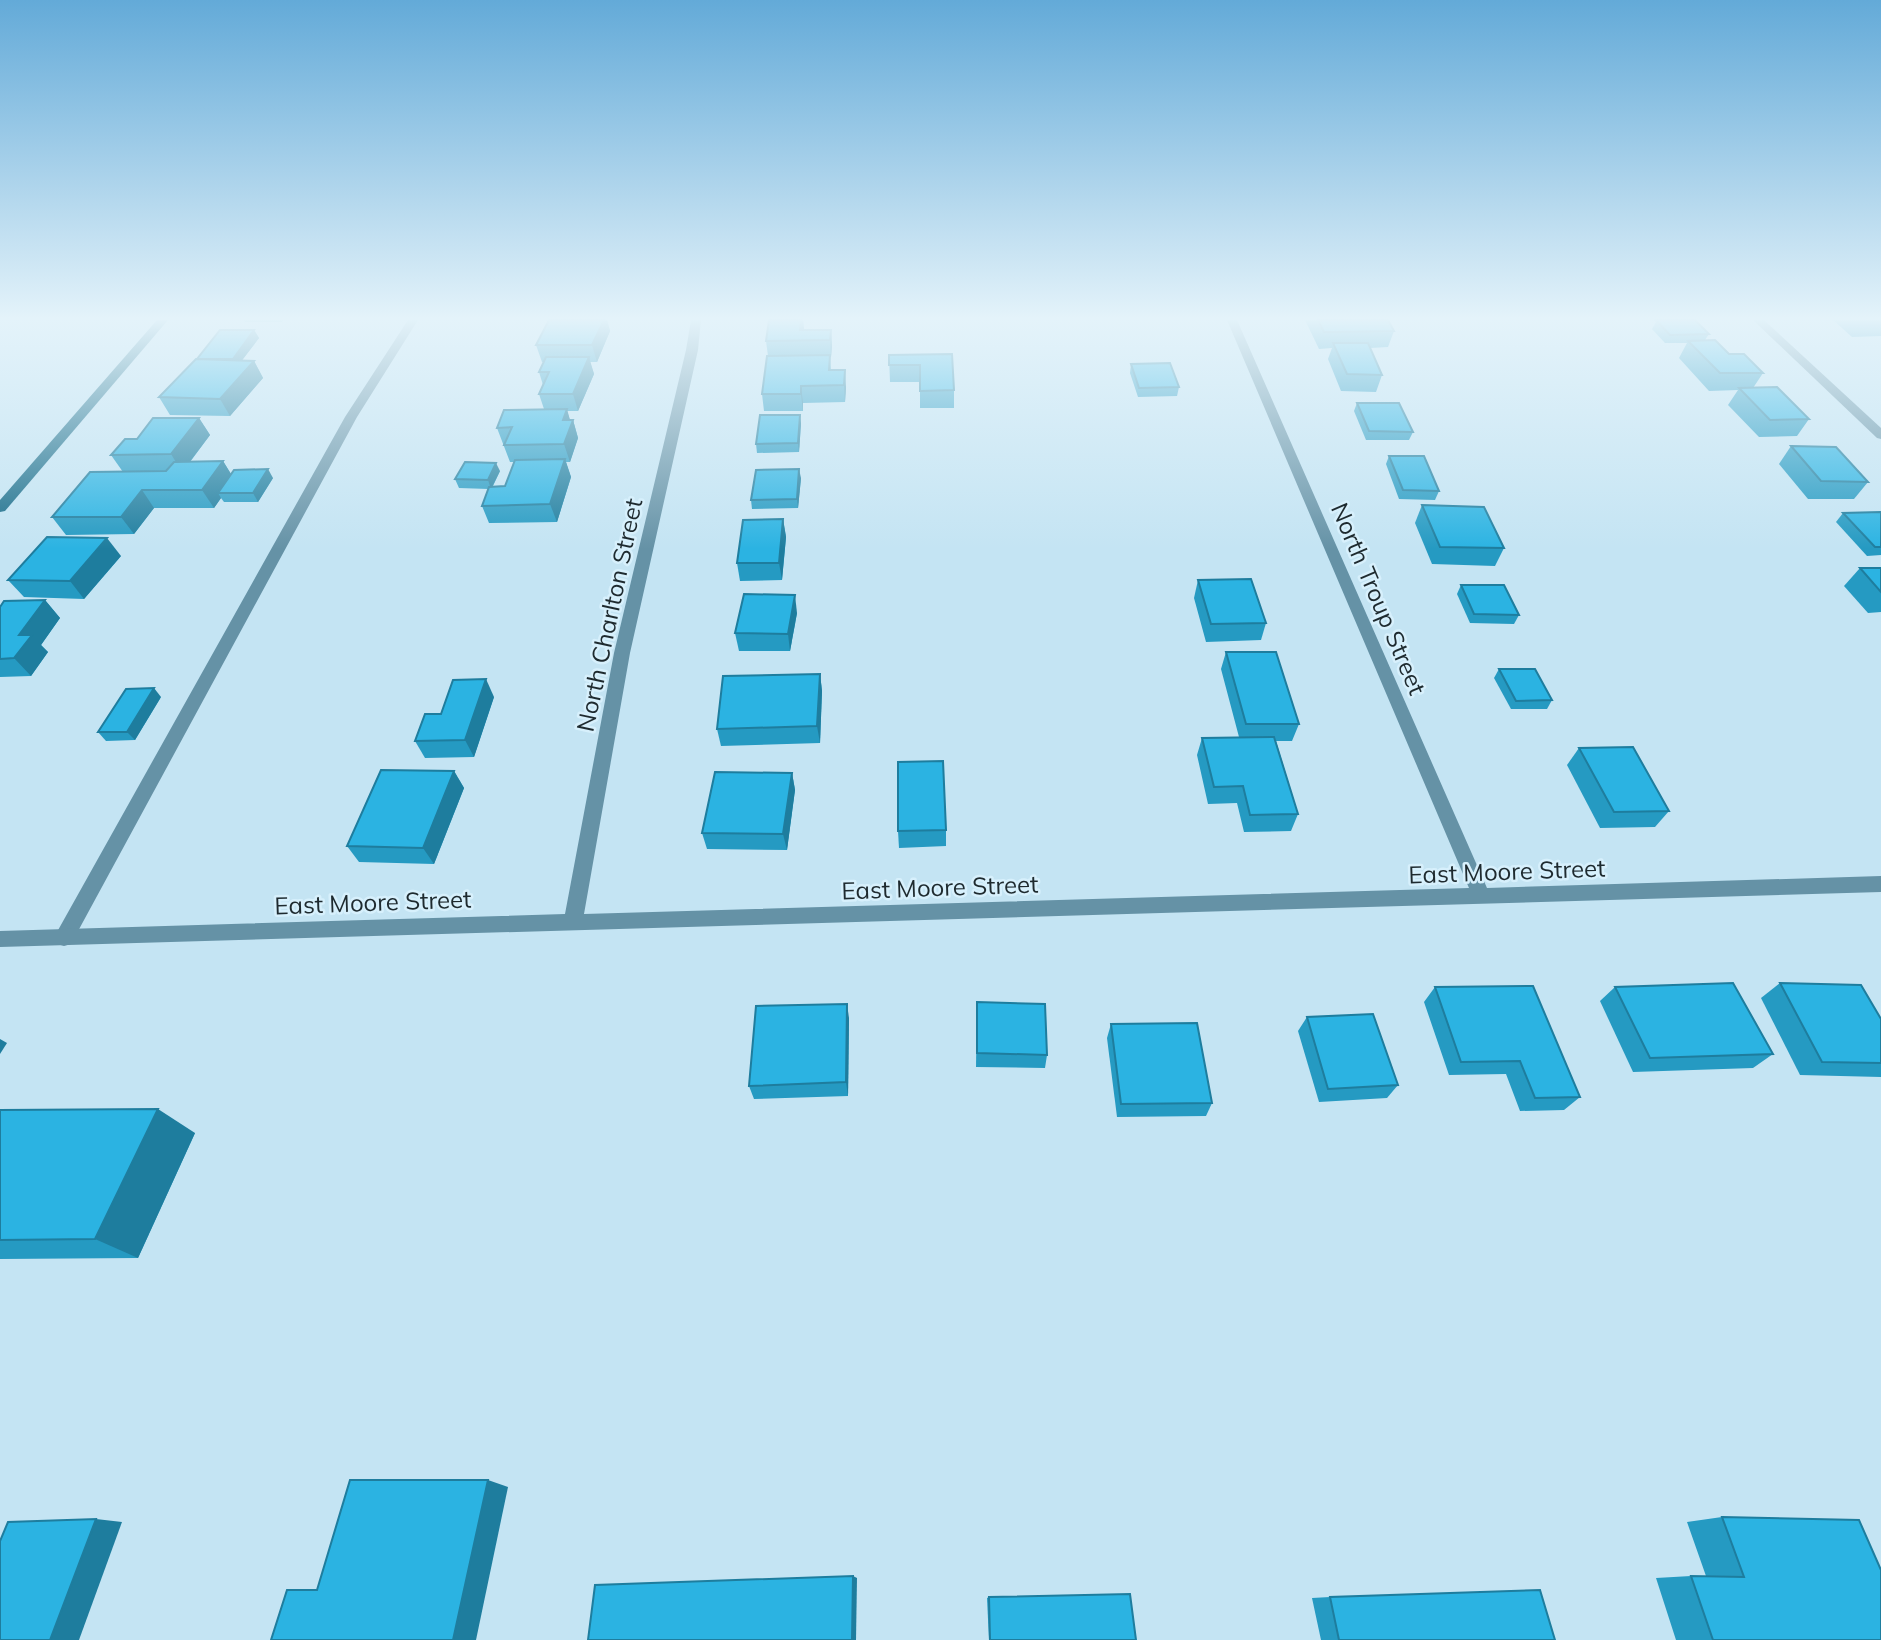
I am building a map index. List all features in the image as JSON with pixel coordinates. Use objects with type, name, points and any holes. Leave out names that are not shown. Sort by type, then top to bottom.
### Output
[{"type":"street","points":[[0,508],[97,397]]},
{"type":"street","points":[[64,937],[364,397]]},
{"type":"street","name":"North Charlton Street","points":[[573,922],[622,653],[681,397]]},
{"type":"street","name":"North Troup Street","points":[[1265,397],[1482,897]]},
{"type":"street","points":[[1840,397],[1881,435]]},
{"type":"street","name":"East Moore Street","points":[[0,939],[1881,884]]},
{"type":"building","points":[[159,397],[222,397],[220,399]]},
{"type":"building","points":[[1747,397],[1787,397],[1809,419],[1770,420]]},
{"type":"building","points":[[1357,403],[1399,403],[1413,432],[1369,431]]},
{"type":"building","points":[[567,409],[563,420],[573,420],[564,444],[504,445],[512,427],[497,428],[504,410]]},
{"type":"building","points":[[760,415],[800,415],[798,443],[756,444]]},
{"type":"building","points":[[153,418],[199,418],[171,454],[111,455],[125,439],[137,439]]},
{"type":"building","points":[[1791,446],[1836,447],[1868,482],[1821,481]]},
{"type":"building","points":[[1389,456],[1424,456],[1439,491],[1403,490]]},
{"type":"building","points":[[565,459],[550,504],[482,506],[489,487],[505,486],[515,460]]},
{"type":"building","points":[[223,461],[202,490],[142,490],[121,517],[52,517],[90,472],[166,471],[174,462]]},
{"type":"building","points":[[465,462],[496,463],[488,480],[455,479]]},
{"type":"building","points":[[268,469],[253,493],[218,493],[234,470]]},
{"type":"building","points":[[799,469],[797,499],[751,500],[756,470]]},
{"type":"building","points":[[1422,505],[1484,507],[1504,548],[1440,547]]},
{"type":"building","points":[[1881,512],[1881,547],[1875,547],[1843,513]]},
{"type":"building","points":[[783,519],[779,563],[737,563],[743,520]]},
{"type":"building","points":[[47,537],[107,538],[70,581],[8,580]]},
{"type":"building","points":[[1860,568],[1881,568],[1881,592]]},
{"type":"building","points":[[1251,579],[1266,623],[1211,624],[1198,580]]},
{"type":"building","points":[[1461,585],[1504,585],[1519,615],[1474,614]]},
{"type":"building","points":[[744,594],[795,595],[788,634],[735,633]]},
{"type":"building","points":[[45,600],[19,635],[32,635],[14,658],[0,659],[0,607],[4,601]]},
{"type":"building","points":[[1226,652],[1276,652],[1299,724],[1246,724]]},
{"type":"building","points":[[1499,669],[1535,669],[1552,700],[1516,701]]},
{"type":"building","points":[[820,674],[817,726],[717,729],[723,676]]},
{"type":"building","points":[[486,679],[465,740],[415,741],[425,714],[441,714],[453,680]]},
{"type":"building","points":[[154,688],[127,732],[98,732],[126,689]]},
{"type":"building","points":[[1274,737],[1298,814],[1250,815],[1243,786],[1214,787],[1202,738]]},
{"type":"building","points":[[1633,747],[1669,811],[1614,812],[1579,748]]},
{"type":"building","points":[[943,761],[946,830],[898,831],[898,762]]},
{"type":"building","points":[[381,770],[454,771],[423,848],[347,846]]},
{"type":"building","points":[[715,772],[792,773],[783,834],[702,833]]},
{"type":"building","points":[[1733,983],[1773,1054],[1650,1058],[1615,987]]},
{"type":"building","points":[[1780,983],[1861,985],[1881,1019],[1881,1063],[1822,1062]]},
{"type":"building","points":[[1533,986],[1580,1097],[1535,1098],[1520,1061],[1461,1062],[1435,987]]},
{"type":"building","points":[[977,1002],[1045,1004],[1047,1055],[977,1053]]},
{"type":"building","points":[[847,1004],[846,1082],[749,1086],[756,1006]]},
{"type":"building","points":[[1373,1014],[1398,1085],[1328,1089],[1307,1017]]},
{"type":"building","points":[[1197,1023],[1212,1103],[1121,1104],[1111,1024]]},
{"type":"building","points":[[158,1109],[95,1239],[0,1240],[0,1110]]},
{"type":"building","points":[[350,1480],[488,1480],[453,1640],[271,1640],[287,1590],[317,1590]]},
{"type":"building","points":[[1722,1517],[1859,1520],[1881,1570],[1881,1640],[1713,1640],[1691,1576],[1744,1577]]},
{"type":"building","points":[[96,1519],[50,1640],[0,1640],[0,1541],[8,1522]]},
{"type":"building","points":[[853,1576],[852,1640],[588,1640],[595,1585]]},
{"type":"building","points":[[1540,1590],[1555,1640],[1339,1640],[1330,1597]]},
{"type":"building","points":[[1130,1594],[1136,1640],[990,1640],[989,1597]]}]
